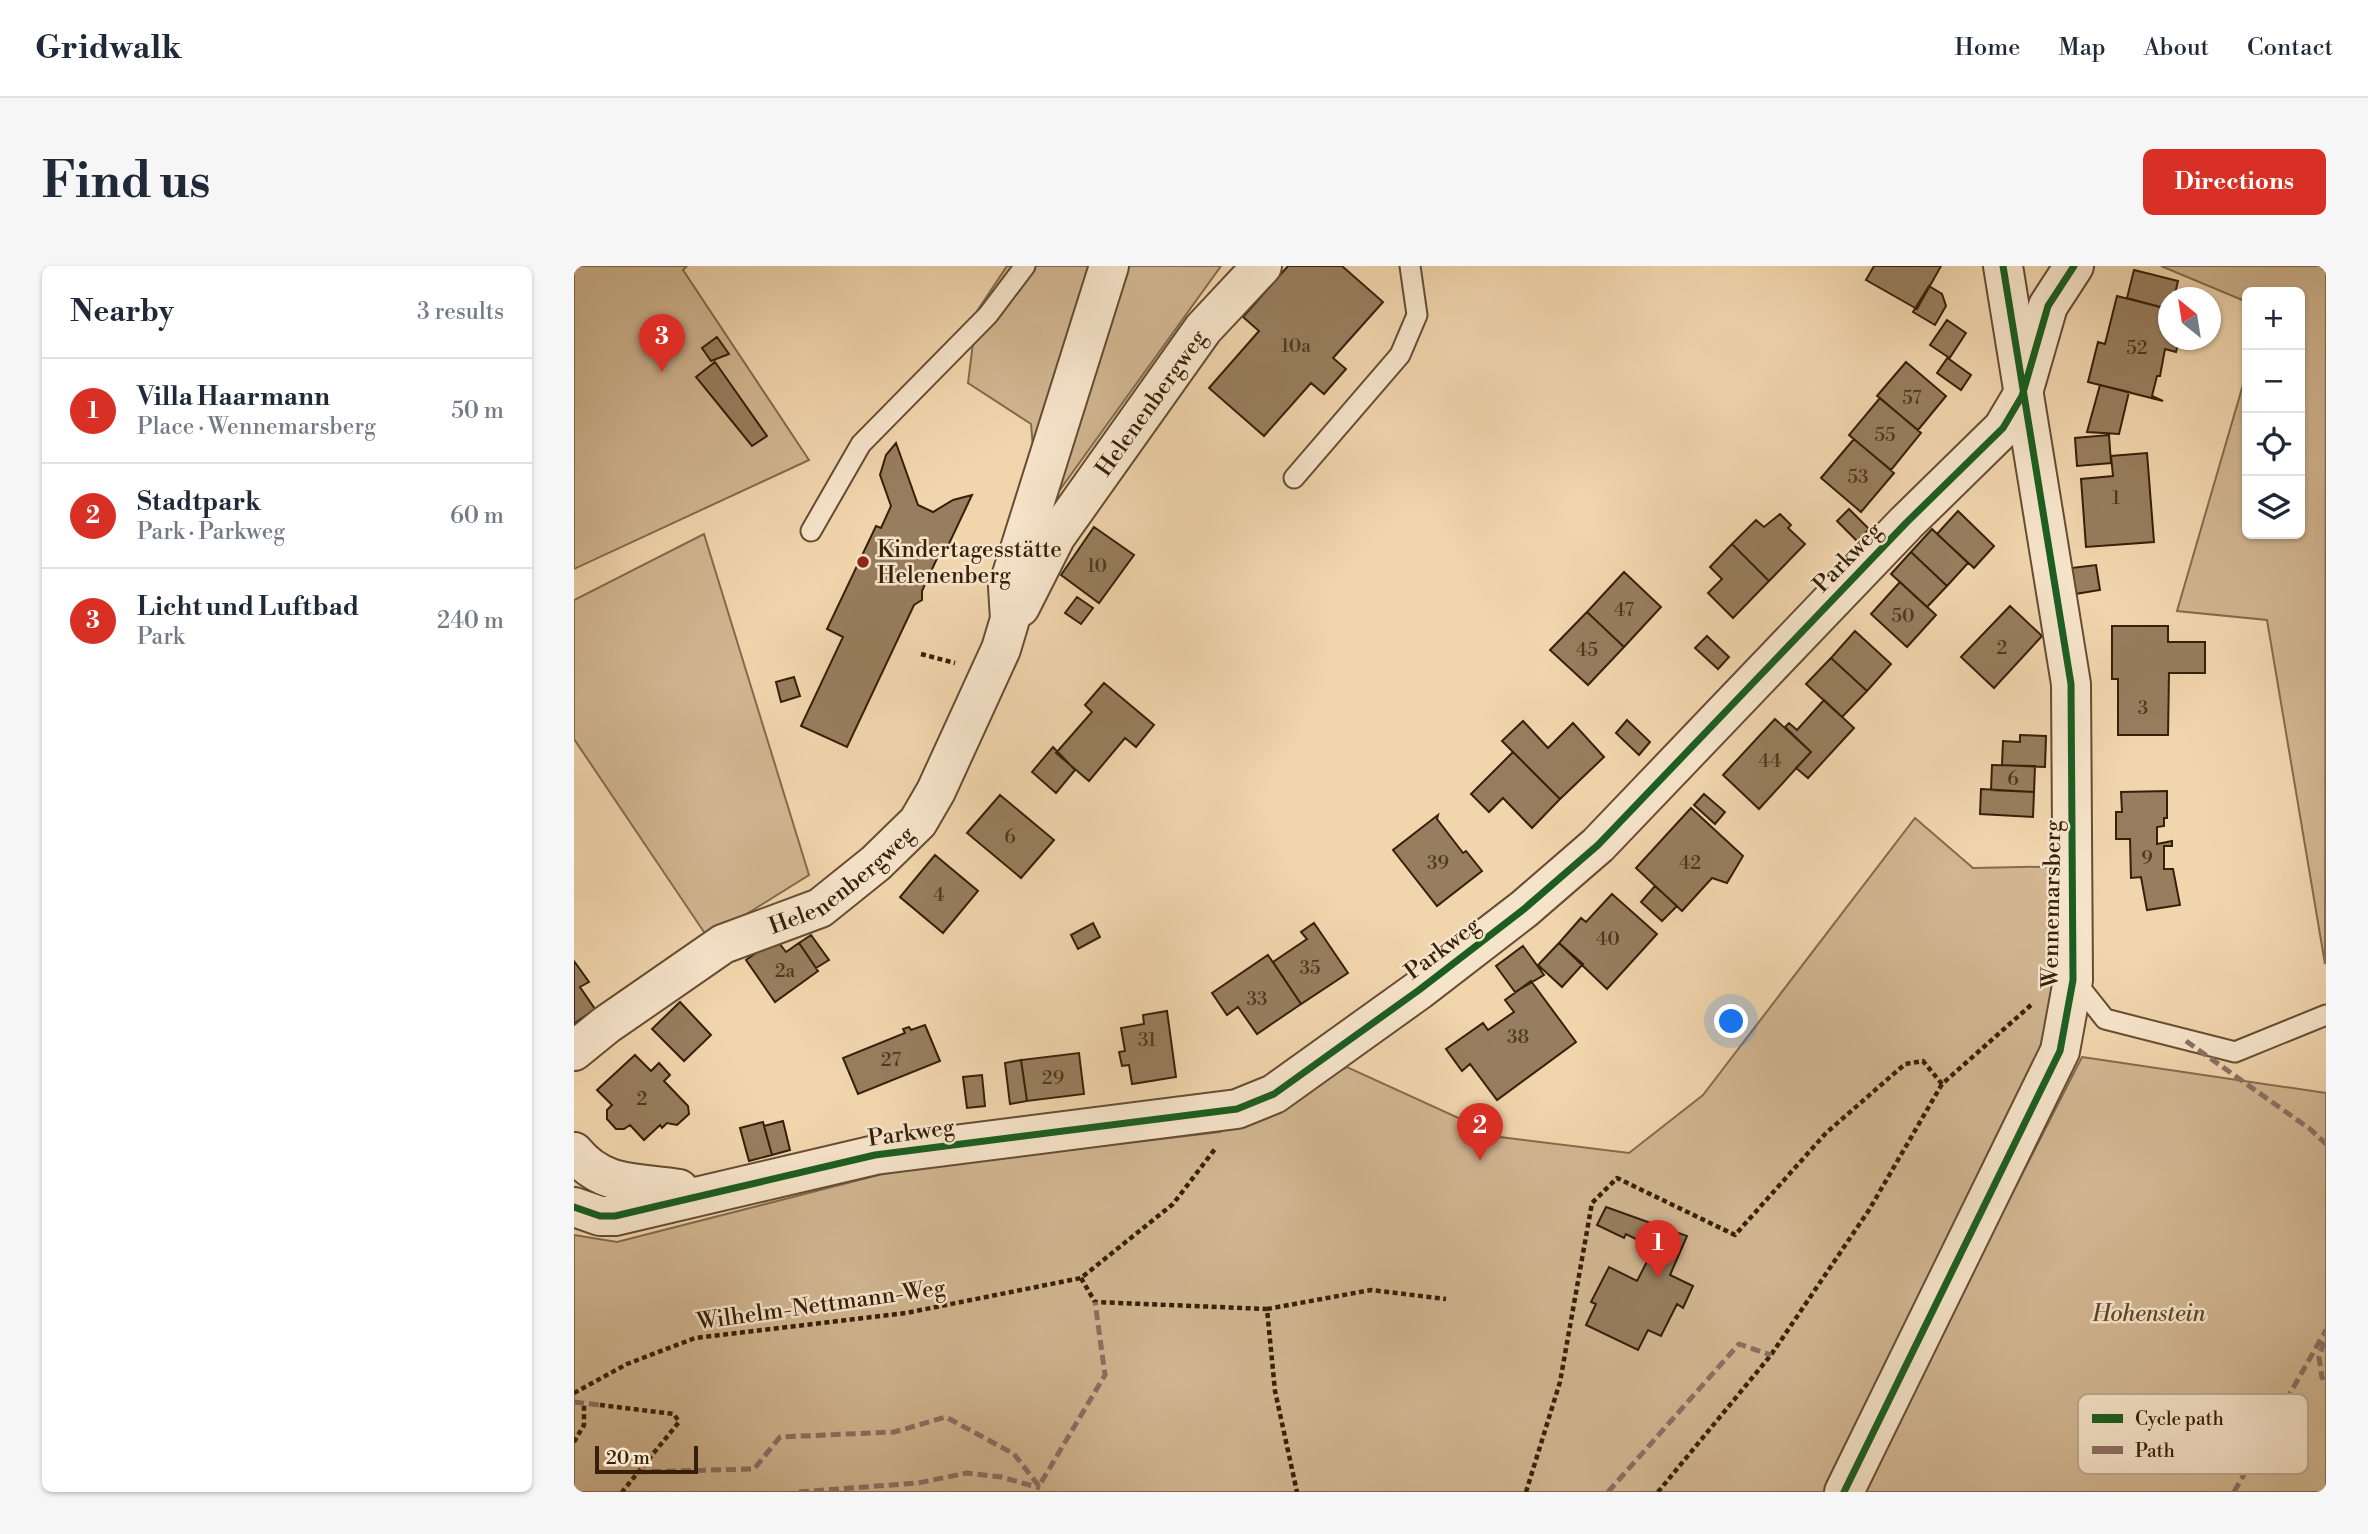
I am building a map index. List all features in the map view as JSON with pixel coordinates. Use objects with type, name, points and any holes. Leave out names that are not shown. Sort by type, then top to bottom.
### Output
[{"type":"street","name":"Helenenbergweg","points":[[574,1051],[606,1025],[723,944],[820,908],[876,863],[918,822],[936,791],[1001,649],[1010,619],[1008,587],[1109,266]]},
{"type":"street","name":"Helenenbergweg","points":[[1010,619],[1026,601],[1055,536],[1203,329],[1262,266]]},
{"type":"street","points":[[2003,266],[2022,396]]},
{"type":"street","points":[[2022,396],[2048,306],[2074,266]]},
{"type":"street","name":"Wennemarsberg","points":[[1844,1492],[2060,1051],[2073,980],[2071,684],[2022,396]]},
{"type":"street","name":"Parkweg","points":[[574,1208],[600,1216],[615,1216],[875,1155],[1237,1109],[1274,1094],[1419,990],[1524,909],[1598,845],[1897,533],[1975,458],[2003,428],[2022,396]]},
{"type":"street","points":[[574,1152],[595,1173],[609,1180],[626,1185],[677,1188],[697,1196]]},
{"type":"lane","points":[[811,531],[861,444],[988,315],[1026,266]]},
{"type":"lane","points":[[1294,478],[1400,355],[1417,315],[1410,266]]},
{"type":"lane","points":[[2073,980],[2105,1019],[2235,1052],[2326,1015]]},
{"type":"path","points":[[1658,1492],[1771,1355],[1869,1210],[1942,1084],[2037,1000],[2056,985],[2073,980]]},
{"type":"path","points":[[1526,1492],[1560,1382],[1592,1203],[1617,1178],[1735,1235],[1826,1133],[1905,1064],[1923,1061],[1942,1084]]},
{"type":"path","points":[[1237,1109],[1220,1132],[1215,1152],[1173,1204],[1082,1278],[1095,1302],[1266,1309],[1371,1290],[1446,1299]]},
{"type":"path","points":[[1266,1309],[1275,1391],[1297,1492]]},
{"type":"path","points":[[574,1441],[584,1425],[584,1403]]},
{"type":"path","points":[[600,1405],[674,1414],[679,1422],[622,1492]]},
{"type":"green space","points":[[574,266],[687,266],[683,270],[809,460],[574,569]]},
{"type":"green space","points":[[1007,266],[1221,266],[1039,519],[1031,424],[968,383],[977,311]]},
{"type":"green space","points":[[2161,266],[2326,266],[2325,964],[2267,620],[2177,611],[2242,388],[2242,539],[2305,539],[2305,287],[2242,287],[2242,300],[2221,291],[2221,287],[2211,287]]},
{"type":"green space","points":[[704,534],[809,875],[708,938],[574,739],[574,600]]},
{"type":"green space","points":[[1915,818],[1973,868],[2079,866],[2059,973],[2037,1059],[1828,1492],[574,1492],[574,1235],[617,1242],[902,1169],[1220,1132],[1347,1067],[1500,1137],[1629,1153],[1703,1095]]},
{"type":"green space","name":"Hohenstein","points":[[2082,1057],[2326,1093],[2326,1492],[1860,1492]]},
{"type":"building","points":[[1288,266],[1342,266],[1383,302],[1333,358],[1346,369],[1324,394],[1311,383],[1264,436],[1209,388],[1259,331],[1243,317]]},
{"type":"building","points":[[1874,266],[1941,266],[1917,309],[1866,280]]},
{"type":"building","points":[[2134,270],[2178,281],[2177,287],[2158,287],[2158,306],[2127,298]]},
{"type":"building","points":[[1929,286],[1942,294],[1946,306],[1935,325],[1913,312]]},
{"type":"building","points":[[2117,296],[2158,306],[2158,350],[2165,350],[2160,376],[2157,376],[2152,396],[2163,401],[2088,382],[2098,342],[2105,344]]},
{"type":"building","points":[[1947,320],[1966,333],[1949,359],[1971,375],[1961,390],[1937,373],[1948,357],[1930,345]]},
{"type":"building","points":[[717,337],[729,354],[711,361],[702,348]]},
{"type":"building","points":[[715,362],[767,436],[752,446],[696,377]]},
{"type":"building","points":[[1906,362],[1946,396],[1918,430],[1877,396]]},
{"type":"building","points":[[2100,385],[2129,392],[2119,434],[2087,432]]},
{"type":"building","points":[[1880,398],[1921,433],[1891,470],[1849,435]]},
{"type":"building","points":[[2109,435],[2111,463],[2077,466],[2075,438]]},
{"type":"building","points":[[1854,439],[1894,473],[1861,512],[1821,478]]},
{"type":"building","points":[[896,443],[918,505],[933,512],[953,500],[972,495],[946,550],[939,554],[922,591],[922,600],[914,605],[847,747],[801,726],[843,637],[827,629],[876,526],[881,528],[891,506],[880,475],[886,455]]},
{"type":"building","points":[[2147,453],[2154,542],[2086,547],[2081,479],[2113,476],[2111,456]]},
{"type":"building","points":[[1849,509],[1869,529],[1857,541],[1837,521]]},
{"type":"building","points":[[1958,511],[1994,546],[1974,568],[1937,534]]},
{"type":"building","points":[[1780,514],[1791,525],[1788,528],[1805,544],[1769,581],[1732,544],[1756,520],[1764,527]]},
{"type":"building","points":[[1094,527],[1134,555],[1099,603],[1061,575]]},
{"type":"building","points":[[1932,529],[1968,563],[1947,586],[1911,552]]},
{"type":"building","points":[[1732,544],[1769,581],[1733,618],[1708,593],[1722,579],[1710,567]]},
{"type":"building","points":[[1911,552],[1947,586],[1927,607],[1891,574]]},
{"type":"building","points":[[2096,565],[2100,590],[2075,594],[2071,568]]},
{"type":"building","points":[[1624,572],[1661,607],[1624,647],[1587,612]]},
{"type":"building","points":[[1900,582],[1936,615],[1907,647],[1871,614]]},
{"type":"building","points":[[1077,597],[1093,608],[1081,624],[1065,613]]},
{"type":"building","points":[[2010,606],[2042,636],[1994,688],[1961,657]]},
{"type":"building","points":[[1587,612],[1624,647],[1588,685],[1550,650]]},
{"type":"building","points":[[2112,626],[2168,626],[2168,642],[2205,642],[2205,673],[2169,673],[2168,735],[2118,735],[2118,679],[2112,679]]},
{"type":"building","points":[[1855,631],[1891,664],[1867,691],[1831,658]]},
{"type":"building","points":[[1707,636],[1729,657],[1718,669],[1695,648]]},
{"type":"building","points":[[1831,658],[1867,691],[1842,717],[1806,684]]},
{"type":"building","points":[[794,677],[800,696],[781,702],[776,682]]},
{"type":"building","points":[[1104,683],[1154,725],[1136,747],[1125,738],[1089,781],[1056,753],[1092,712],[1085,705]]},
{"type":"building","points":[[1824,700],[1854,728],[1808,778],[1796,768],[1811,752],[1785,727],[1789,723],[1797,730]]},
{"type":"building","points":[[1775,719],[1811,752],[1759,809],[1723,775]]},
{"type":"building","points":[[1627,720],[1650,742],[1639,755],[1616,733]]},
{"type":"building","points":[[1523,721],[1548,748],[1573,723],[1604,757],[1560,799],[1502,741]]},
{"type":"building","points":[[2020,735],[2046,736],[2045,767],[2002,765],[2003,741],[2020,742]]},
{"type":"building","points":[[1053,747],[1075,770],[1056,793],[1032,772]]},
{"type":"building","points":[[1513,752],[1560,799],[1532,828],[1503,798],[1489,812],[1471,794]]},
{"type":"building","points":[[1992,765],[2035,766],[2034,792],[1991,790]]},
{"type":"building","points":[[1981,789],[2034,792],[2033,817],[1980,814]]},
{"type":"building","points":[[2167,791],[2167,818],[2164,818],[2164,826],[2157,827],[2157,844],[2172,841],[2172,846],[2164,846],[2164,869],[2173,869],[2180,905],[2147,910],[2141,877],[2131,878],[2130,839],[2116,839],[2116,812],[2122,812],[2121,792]]},
{"type":"building","points":[[1704,794],[1725,812],[1715,824],[1694,805]]},
{"type":"building","points":[[1000,795],[1054,840],[1021,878],[967,833]]},
{"type":"building","points":[[1691,808],[1743,856],[1727,883],[1712,878],[1682,911],[1636,868]]},
{"type":"building","points":[[1438,815],[1437,819],[1463,853],[1466,851],[1482,871],[1437,906],[1393,850]]},
{"type":"building","points":[[935,855],[978,891],[943,933],[900,897]]},
{"type":"building","points":[[1655,886],[1677,906],[1662,921],[1641,902]]},
{"type":"building","points":[[1612,894],[1657,934],[1607,989],[1559,943],[1581,918],[1586,922]]},
{"type":"building","points":[[1093,923],[1100,937],[1078,949],[1071,935]]},
{"type":"building","points":[[1314,923],[1348,973],[1301,1004],[1273,962],[1307,939],[1301,932]]},
{"type":"building","points":[[811,935],[829,960],[816,968],[799,943]]},
{"type":"building","points":[[776,939],[786,952],[799,943],[818,971],[775,1002],[746,960]]},
{"type":"building","points":[[1559,943],[1583,964],[1562,987],[1538,965]]},
{"type":"building","points":[[1523,946],[1544,975],[1515,992],[1496,966]]},
{"type":"building","points":[[1268,955],[1301,1004],[1257,1034],[1238,1007],[1227,1015],[1212,993]]},
{"type":"building","points":[[574,961],[589,982],[580,987],[595,1009],[575,1023],[577,1026],[574,1027]]},
{"type":"building","points":[[1531,981],[1576,1042],[1497,1100],[1470,1064],[1462,1071],[1446,1049],[1483,1023],[1488,1030],[1514,1012],[1505,1000]]},
{"type":"building","points":[[680,1002],[711,1035],[684,1061],[652,1029]]},
{"type":"building","points":[[1167,1011],[1176,1077],[1132,1084],[1129,1065],[1122,1066],[1119,1052],[1125,1051],[1121,1028],[1144,1024],[1143,1015]]},
{"type":"building","points":[[925,1025],[940,1061],[858,1094],[843,1058],[905,1033],[903,1029],[909,1027],[911,1030]]},
{"type":"building","points":[[1079,1053],[1084,1094],[1027,1101],[1021,1060]]},
{"type":"building","points":[[635,1055],[651,1071],[659,1063],[670,1075],[664,1081],[688,1106],[689,1114],[677,1125],[667,1123],[662,1128],[660,1125],[644,1140],[630,1125],[624,1129],[616,1129],[607,1119],[607,1110],[612,1105],[597,1090]]},
{"type":"building","points":[[1021,1060],[1027,1101],[1010,1104],[1005,1063]]},
{"type":"building","points":[[982,1075],[985,1106],[967,1108],[963,1077]]},
{"type":"building","points":[[783,1121],[790,1150],[772,1155],[764,1126]]},
{"type":"building","points":[[763,1122],[772,1155],[749,1161],[740,1128]]},
{"type":"building","points":[[1606,1207],[1687,1236],[1670,1275],[1693,1286],[1683,1308],[1677,1304],[1661,1336],[1648,1330],[1638,1350],[1586,1325],[1596,1304],[1591,1302],[1609,1267],[1637,1281],[1654,1248],[1626,1234],[1624,1238],[1597,1225]]},
{"type":"marked path","points":[[2186,1041],[2310,1129],[2326,1144]]},
{"type":"marked path","points":[[636,1472],[754,1469],[780,1437],[894,1432],[946,1417],[1014,1454],[1039,1486],[1105,1375],[1095,1302]]},
{"type":"marked path","points":[[2290,1394],[2326,1330]]},
{"type":"marked path","points":[[2324,1342],[2319,1357],[2322,1378],[2326,1375]]},
{"type":"marked path","points":[[1608,1492],[1739,1344],[1771,1355]]},
{"type":"marked path","points":[[574,1402],[600,1405]]},
{"type":"marked path","points":[[799,1492],[918,1483],[967,1473],[1001,1477],[1040,1488]]},
{"type":"marked path","points":[[2234,1492],[2244,1474]]},
{"type":"cycle path","points":[[1844,1492],[2060,1051],[2073,980],[2071,684],[2003,266]]},
{"type":"cycle path","points":[[574,1207],[600,1216],[615,1216],[875,1155],[1237,1109],[1274,1094],[1419,990],[1524,909],[1598,845],[1906,523],[2003,428],[2022,396],[2048,306],[2074,266]]},
{"type":"place","name":"Licht und Luftbad","points":[[662,372]]},
{"type":"place","name":"Kindertagesstätte Helenenberg","points":[[863,562]]},
{"type":"place","name":"Stadtpark","points":[[1480,1161]]},
{"type":"place","name":"Villa Haarmann","points":[[1658,1278]]}]
